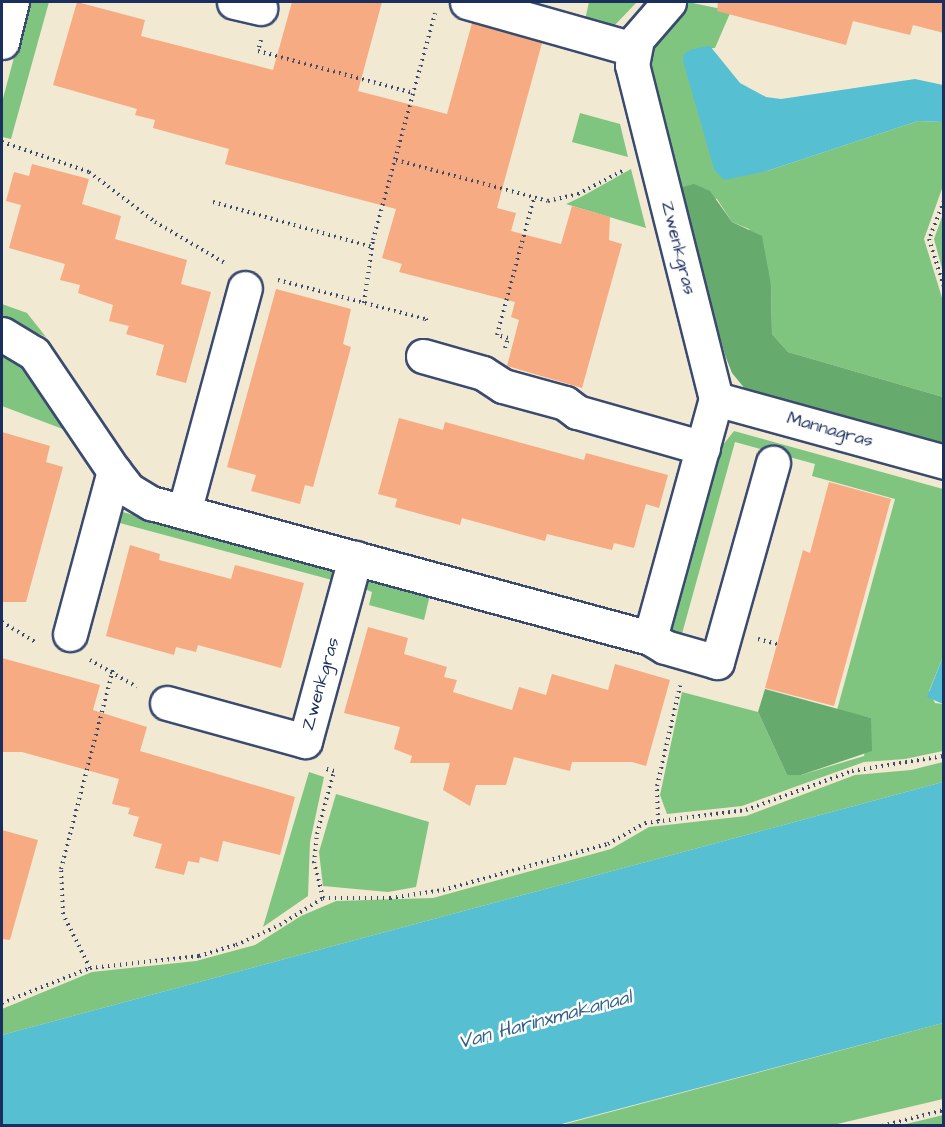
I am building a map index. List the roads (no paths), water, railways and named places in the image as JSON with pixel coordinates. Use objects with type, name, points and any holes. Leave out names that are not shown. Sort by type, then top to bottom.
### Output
[{"type":"street","points":[[2,42],[12,2]]},
{"type":"street","points":[[452,5],[633,49],[669,2]]},
{"type":"street","name":"Zwenkgras","points":[[633,49],[634,73],[716,399],[650,638]]},
{"type":"street","points":[[184,512],[250,278]]},
{"type":"street","points":[[2,334],[22,343],[48,370],[114,471],[129,490],[151,503],[650,638],[665,647],[717,662],[773,463]]},
{"type":"street","points":[[423,356],[483,373],[503,386],[566,403],[577,412],[703,448]]},
{"type":"street","name":"Mannagras","points":[[716,399],[944,462]]},
{"type":"street","points":[[70,634],[114,471]]},
{"type":"street","name":"Zwenkgras","points":[[167,703],[305,741],[355,558]]},
{"type":"water","points":[[710,46],[740,83],[766,97],[781,99],[915,79],[943,85],[943,122],[918,121],[767,171],[724,180],[714,169],[683,61],[684,54],[692,49]]},
{"type":"water","points":[[943,657],[943,704],[927,697]]},
{"type":"water","name":"Van Harinxmakanaal","points":[[943,782],[943,1023],[558,1125],[2,1125],[2,1035]]}]
